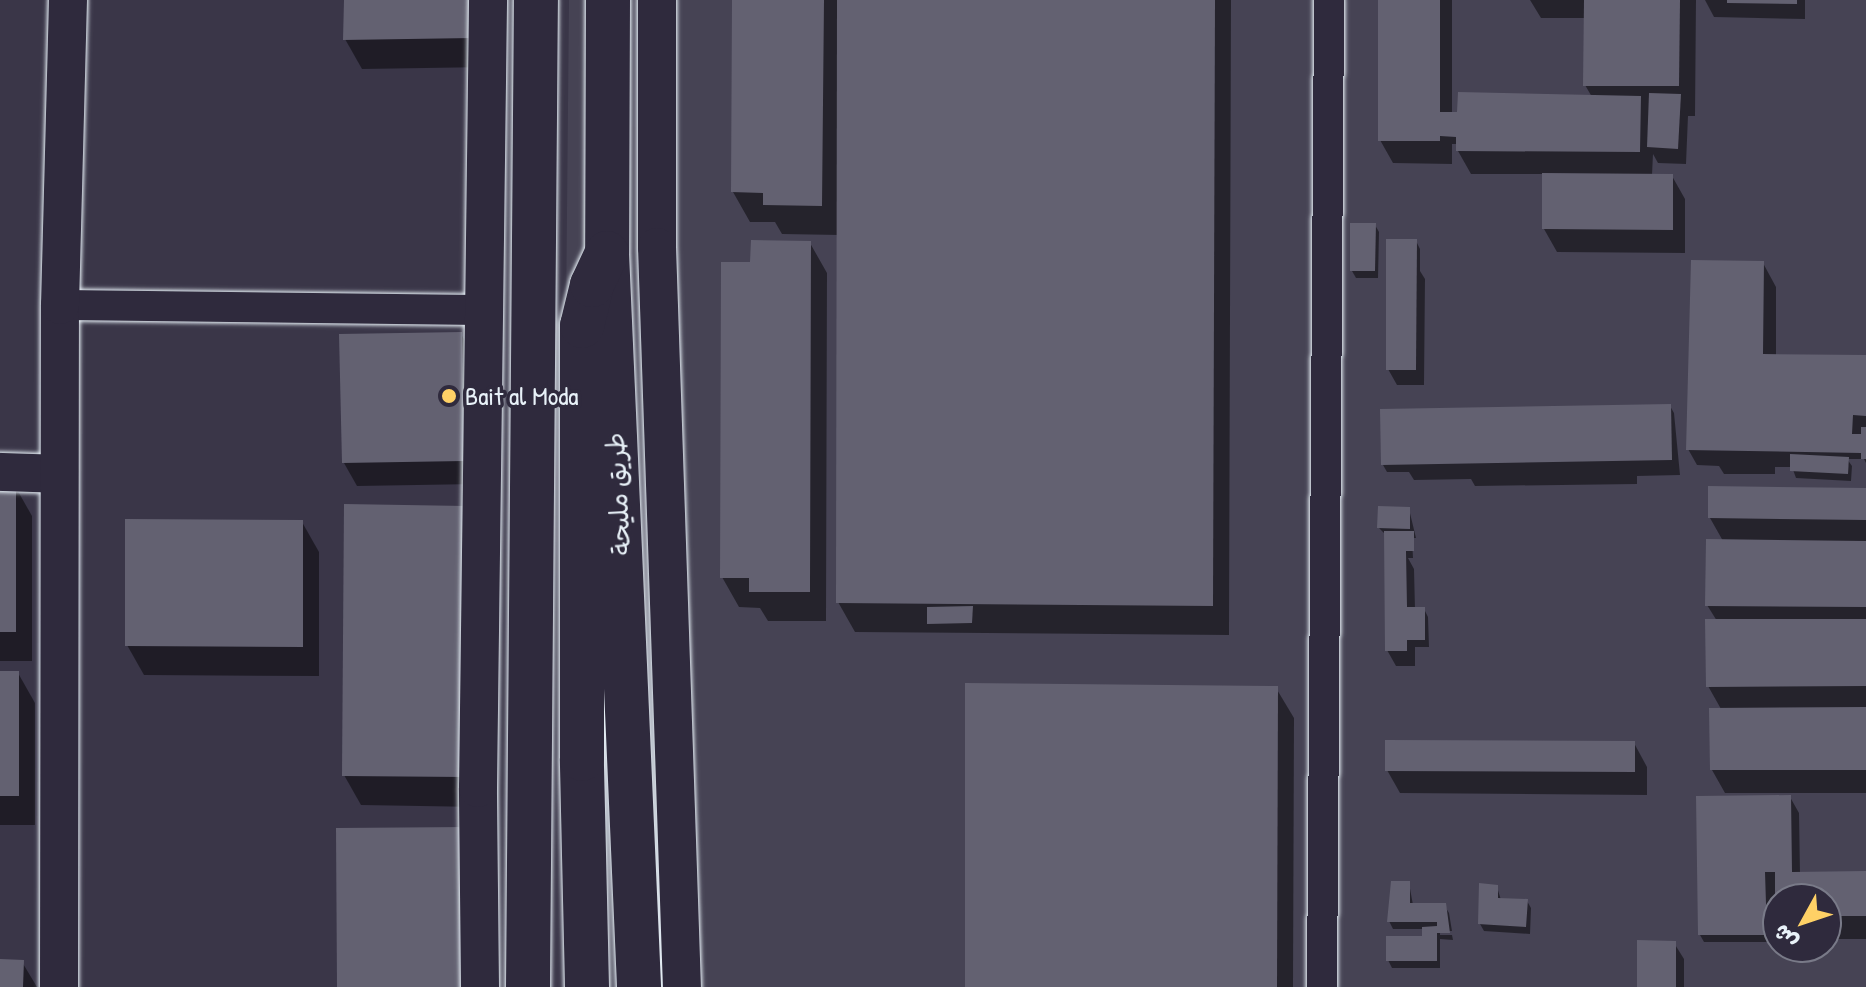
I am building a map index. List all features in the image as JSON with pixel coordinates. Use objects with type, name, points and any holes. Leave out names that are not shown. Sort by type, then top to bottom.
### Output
[{"type":"main road","points":[[528,987],[536,0]]},
{"type":"main road","name":"طريق مليحة","points":[[608,0],[607,253],[639,987]]},
{"type":"main road","points":[[587,987],[582,759],[582,326],[592,285],[607,253]]},
{"type":"street","points":[[59,987],[60,305],[68,0]]},
{"type":"street","points":[[480,987],[478,788],[488,0]]},
{"type":"street","points":[[657,0],[657,263],[682,987]]},
{"type":"street","points":[[1322,987],[1329,0]]},
{"type":"street","points":[[60,305],[484,310]]},
{"type":"street","points":[[0,472],[59,474]]},
{"type":"shaded area","points":[[569,0],[1866,0],[1866,987],[570,987],[565,421]]},
{"type":"building","points":[[344,0],[473,0],[473,38],[343,40]]},
{"type":"building","points":[[732,0],[824,0],[822,206],[763,205],[763,193],[731,192]]},
{"type":"building","points":[[837,0],[1215,0],[1213,606],[836,603]]},
{"type":"building","points":[[1378,0],[1440,0],[1440,112],[1457,112],[1458,92],[1641,96],[1640,152],[1456,151],[1456,137],[1440,136],[1440,141],[1378,141]]},
{"type":"building","points":[[1584,0],[1680,0],[1679,86],[1583,86]]},
{"type":"building","points":[[1727,0],[1797,0],[1797,4],[1727,3]]},
{"type":"building","points":[[1649,93],[1681,94],[1678,149],[1647,147]]},
{"type":"building","points":[[1542,173],[1673,174],[1673,230],[1542,229]]},
{"type":"building","points":[[1350,223],[1376,223],[1375,271],[1350,271]]},
{"type":"building","points":[[1386,239],[1417,239],[1416,370],[1386,370]]},
{"type":"building","points":[[751,240],[811,241],[810,592],[749,592],[749,578],[720,578],[721,262],[750,262]]},
{"type":"building","points":[[1691,260],[1764,261],[1763,354],[1866,355],[1866,416],[1853,415],[1852,434],[1861,434],[1861,427],[1866,427],[1866,459],[1861,459],[1861,453],[1686,450]]},
{"type":"building","points":[[462,332],[464,461],[342,463],[339,334]]},
{"type":"building","points":[[1671,404],[1672,460],[1381,465],[1380,409]]},
{"type":"building","points":[[1790,454],[1849,457],[1848,474],[1790,471]]},
{"type":"building","points":[[0,484],[16,484],[16,632],[0,632]]},
{"type":"building","points":[[1708,486],[1866,488],[1866,520],[1708,518]]},
{"type":"building","points":[[344,504],[466,506],[464,777],[342,776]]},
{"type":"building","points":[[1378,506],[1410,507],[1410,529],[1377,528]]},
{"type":"building","points":[[125,519],[303,520],[303,647],[125,646]]},
{"type":"building","points":[[1384,531],[1414,531],[1414,551],[1406,551],[1407,607],[1425,607],[1425,640],[1407,640],[1407,651],[1385,651]]},
{"type":"building","points":[[1706,539],[1866,541],[1866,607],[1705,606]]},
{"type":"building","points":[[973,606],[972,623],[927,624],[927,607]]},
{"type":"building","points":[[1705,619],[1866,619],[1866,686],[1706,687]]},
{"type":"building","points":[[0,671],[19,671],[19,796],[0,796]]},
{"type":"building","points":[[965,683],[1278,686],[1277,987],[965,987]]},
{"type":"building","points":[[1866,707],[1866,770],[1710,770],[1709,708]]},
{"type":"building","points":[[1385,740],[1635,741],[1635,772],[1385,771]]},
{"type":"building","points":[[1791,795],[1792,872],[1866,871],[1866,916],[1842,916],[1842,883],[1775,883],[1775,872],[1765,872],[1765,883],[1762,883],[1762,935],[1698,935],[1696,796]]},
{"type":"building","points":[[467,827],[468,987],[337,987],[336,828]]},
{"type":"building","points":[[1391,881],[1410,881],[1410,903],[1446,903],[1450,933],[1437,933],[1437,961],[1386,961],[1386,936],[1422,936],[1422,927],[1437,926],[1437,922],[1387,922]]},
{"type":"building","points":[[1479,883],[1498,885],[1498,898],[1528,899],[1526,927],[1478,924]]},
{"type":"building","points":[[1637,940],[1676,941],[1676,987],[1637,987]]},
{"type":"building","points":[[0,959],[24,960],[23,987],[0,987]]},
{"type":"place","name":"Bait al Moda","points":[[449,396]]}]
